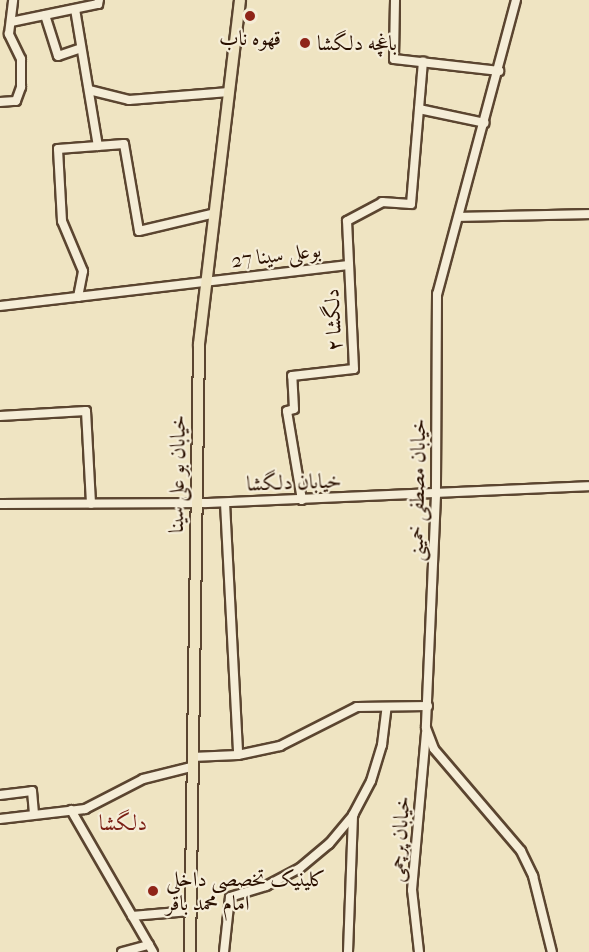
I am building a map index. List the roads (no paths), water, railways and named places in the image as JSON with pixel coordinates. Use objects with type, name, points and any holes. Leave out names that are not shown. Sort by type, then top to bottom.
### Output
[{"type":"main road","name":"خیابان بو علی سینا","points":[[190,952],[199,344],[240,0]]},
{"type":"street","points":[[0,102],[16,101],[21,87],[21,59],[9,34],[13,0]]},
{"type":"street","points":[[11,22],[98,4],[99,0]]},
{"type":"street","points":[[395,0],[394,59],[499,71]]},
{"type":"street","name":"خیابان مصطفی خمینی","points":[[426,728],[436,495],[437,294],[499,71],[516,0]]},
{"type":"street","points":[[75,9],[98,146]]},
{"type":"street","points":[[45,15],[58,56],[81,48]]},
{"type":"street","points":[[423,62],[419,109],[485,123]]},
{"type":"street","points":[[89,90],[129,100],[229,92]]},
{"type":"street","name":"دلگشا ۲","points":[[302,500],[287,411],[294,409],[292,376],[354,369],[347,221],[382,202],[411,204],[419,109]]},
{"type":"street","points":[[78,297],[83,271],[62,221],[58,149],[124,144],[139,231],[215,213]]},
{"type":"street","points":[[459,217],[589,214]]},
{"type":"street","name":"بوعلی سینا 27","points":[[1,303],[78,297],[349,265]]},
{"type":"street","points":[[0,416],[86,411],[91,504]]},
{"type":"street","name":"خیابان دلگشا","points":[[0,504],[196,504],[436,495],[589,486]]},
{"type":"street","points":[[225,502],[238,755]]},
{"type":"street","points":[[0,819],[34,812],[85,809],[142,779],[192,762],[238,755],[300,738],[357,707],[428,706]]},
{"type":"street","points":[[224,952],[230,897],[266,886],[300,868],[329,844],[353,815],[371,781],[382,745],[387,707]]},
{"type":"street","points":[[426,728],[434,749],[521,851],[533,876],[552,952]]},
{"type":"street","name":"خیابان پرچمی","points":[[420,952],[412,890],[426,728]]},
{"type":"street","points":[[0,795],[32,791],[34,812]]},
{"type":"street","points":[[71,810],[151,948],[122,952]]},
{"type":"street","points":[[348,952],[353,815]]},
{"type":"street","points":[[132,916],[190,911]]},
{"type":"place","name":"قهوه ناب","points":[[250,16]]},
{"type":"place","name":"باغچه دلگشا","points":[[305,43]]},
{"type":"place","name":"کلینیک تخصصی داخلی امام محمد باقر","points":[[153,891]]},
{"type":"district","name":"دلگشا","points":[[123,824]]}]
